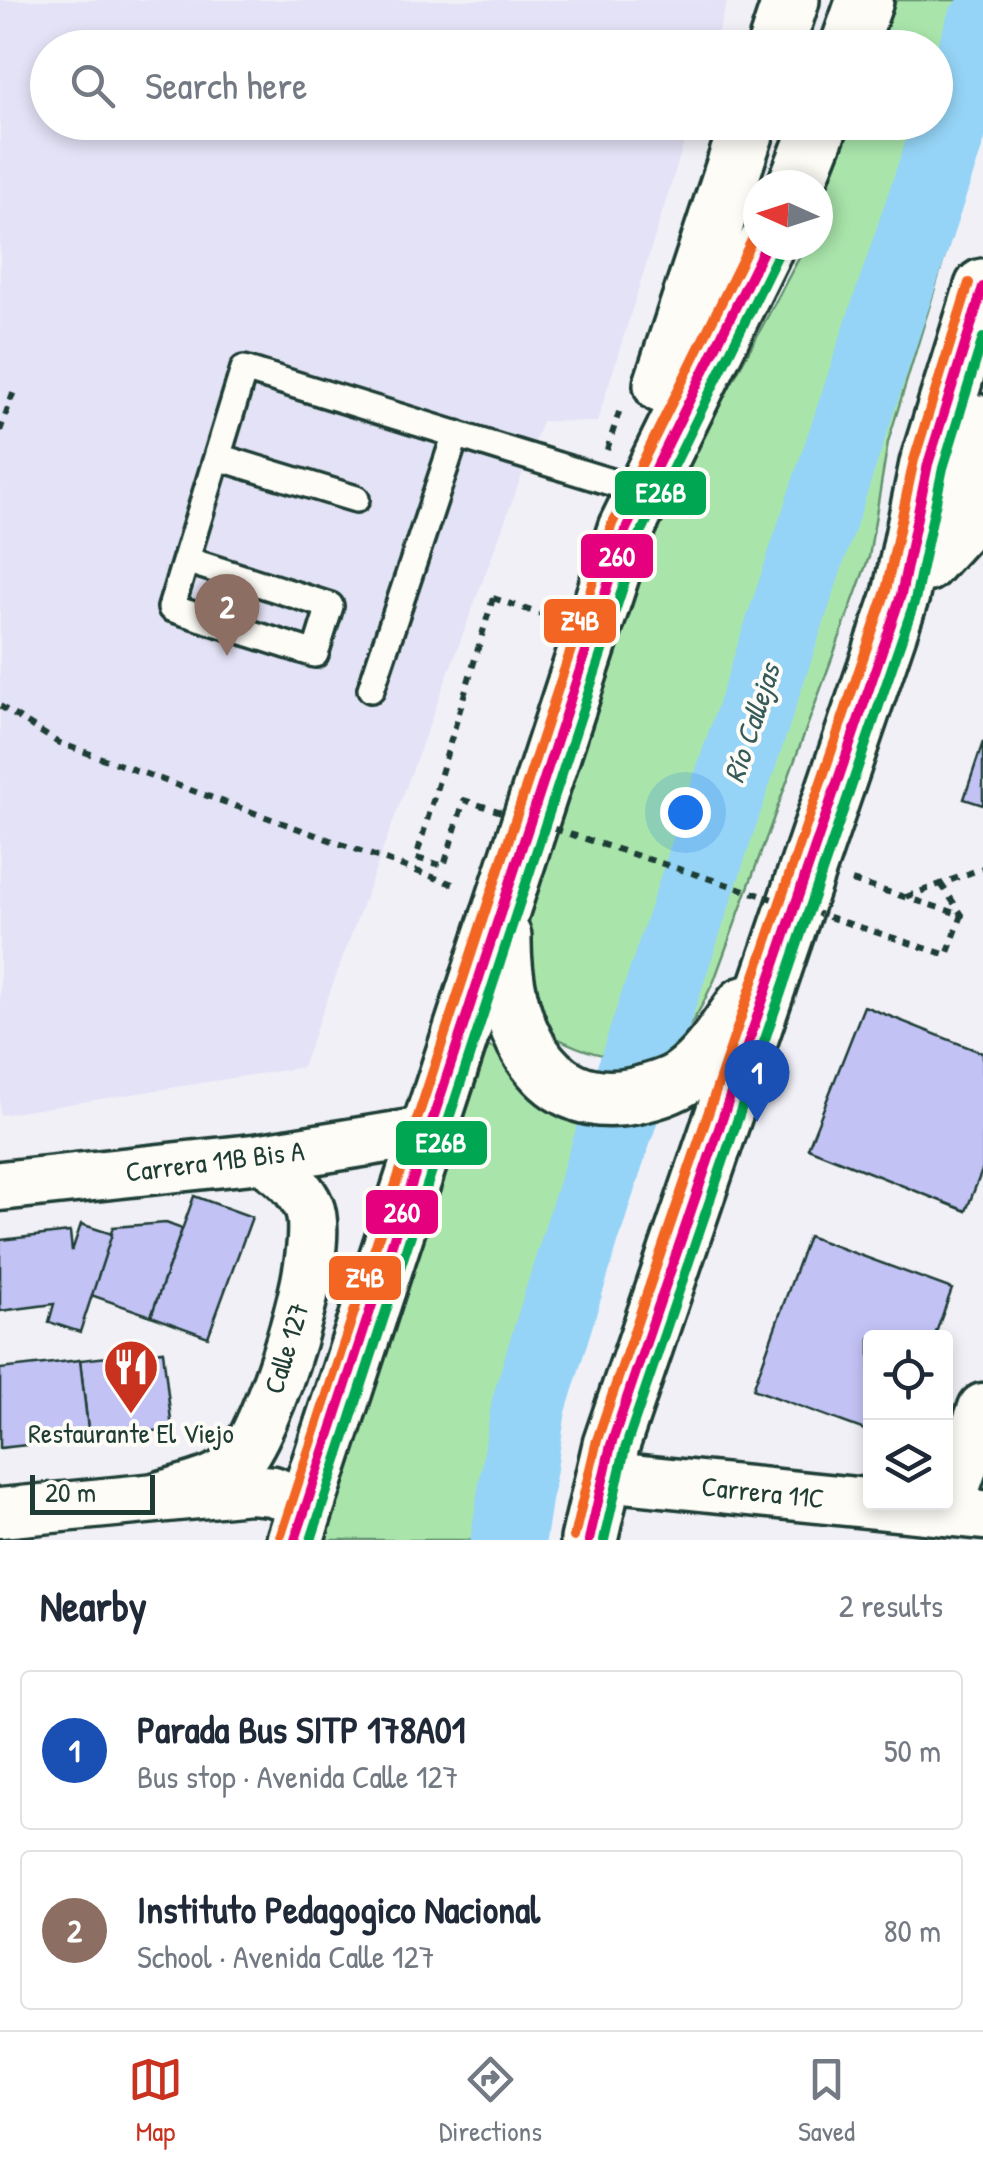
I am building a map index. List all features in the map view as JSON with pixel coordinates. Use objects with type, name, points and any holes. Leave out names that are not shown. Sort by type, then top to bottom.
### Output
[{"type":"main road","points":[[780,30],[790,0]]},
{"type":"main road","points":[[854,30],[865,0]]},
{"type":"main road","points":[[300,1522],[635,504],[661,388],[743,140]]},
{"type":"main road","points":[[635,504],[758,260]]},
{"type":"main road","points":[[589,1540],[603,1476],[901,595],[928,464],[983,287]]},
{"type":"main road","points":[[901,595],[965,480],[983,424]]},
{"type":"main road","points":[[503,904],[507,1002],[521,1039],[540,1066],[562,1084],[587,1096],[617,1099],[681,1080],[708,1053],[775,962]]},
{"type":"street","points":[[901,595],[963,528],[983,516]]},
{"type":"street","name":"Carrera 11B Bis A","points":[[0,1186],[262,1158],[430,1131]]},
{"type":"street","name":"Calle 127","points":[[158,1497],[212,1480],[232,1470],[250,1451],[262,1426],[301,1300],[314,1246],[309,1207],[280,1170],[262,1158]]},
{"type":"street","points":[[965,1513],[983,1408]]},
{"type":"street","name":"Carrera 11C","points":[[603,1476],[965,1513]]},
{"type":"street","points":[[0,1513],[250,1488],[273,1490],[300,1522]]},
{"type":"lane","points":[[186,560],[330,606],[315,654],[171,608],[244,369],[456,434],[635,504]]},
{"type":"lane","points":[[372,689],[456,434]]},
{"type":"lane","points":[[218,457],[356,499]]},
{"type":"path","points":[[0,431],[15,388]]},
{"type":"path","points":[[591,632],[493,598],[416,858],[444,866],[464,800],[947,955],[961,913]]},
{"type":"path","points":[[0,706],[57,742],[381,856],[503,904]]},
{"type":"path","points":[[961,913],[908,898],[983,868]]},
{"type":"path","points":[[941,884],[961,913]]},
{"type":"shaded area","points":[[0,0],[728,0],[718,30],[30,30],[30,140],[685,140],[597,422],[542,421],[302,1067],[0,1115]]},
{"type":"green space","points":[[896,0],[983,0],[983,131],[888,442],[869,557],[714,981],[687,1028],[654,1051],[619,1057],[564,1042],[546,1032],[515,923],[608,646],[668,501],[798,260],[833,260],[833,172],[845,140],[953,140],[953,30],[885,30]]},
{"type":"green space","points":[[499,1042],[602,1116],[492,1436],[478,1540],[325,1540],[488,1047],[496,1048]]},
{"type":"building","points":[[983,742],[983,805],[964,799]]},
{"type":"building","points":[[864,1006],[983,1053],[983,1168],[966,1211],[808,1148]]},
{"type":"building","points":[[194,1196],[252,1217],[208,1337],[151,1316]]},
{"type":"building","points":[[166,1223],[182,1229],[151,1316],[91,1295],[113,1227]]},
{"type":"building","points":[[81,1224],[112,1234],[80,1332],[49,1322],[54,1304],[0,1311],[0,1240],[70,1232],[72,1251]]},
{"type":"building","points":[[808,1236],[952,1289],[937,1330],[863,1330],[863,1429],[753,1389]]},
{"type":"building","points":[[163,1351],[172,1429],[89,1438],[80,1360]]},
{"type":"building","points":[[80,1360],[89,1438],[0,1448],[0,1369]]},
{"type":"waterway","name":"Río Callejas","points":[[953,117],[983,27]]},
{"type":"waterway","name":"Río Callejas","points":[[508,1540],[529,1405],[594,1194],[945,140]]},
{"type":"transit line","name":"Z4B","points":[[281,1535],[612,524],[743,258]]},
{"type":"transit line","name":"260","points":[[295,1540],[626,529],[759,260]]},
{"type":"transit line","name":"E26B","points":[[311,1540],[640,535],[775,260]]},
{"type":"transit line","name":"Z4B","points":[[574,1537],[597,1440],[886,591],[914,460],[969,283]]},
{"type":"transit line","name":"260","points":[[589,1540],[611,1445],[901,595],[928,464],[983,287]]},
{"type":"transit line","name":"E26B","points":[[604,1540],[625,1449],[915,600],[943,468],[983,338]]},
{"type":"place","name":"Instituto Pedagogico Nacional","points":[[227,656]]},
{"type":"place","name":"Parada Bus SITP 178A01","points":[[757,1122]]},
{"type":"place","name":"Restaurante El Viejo","points":[[131,1416]]}]
